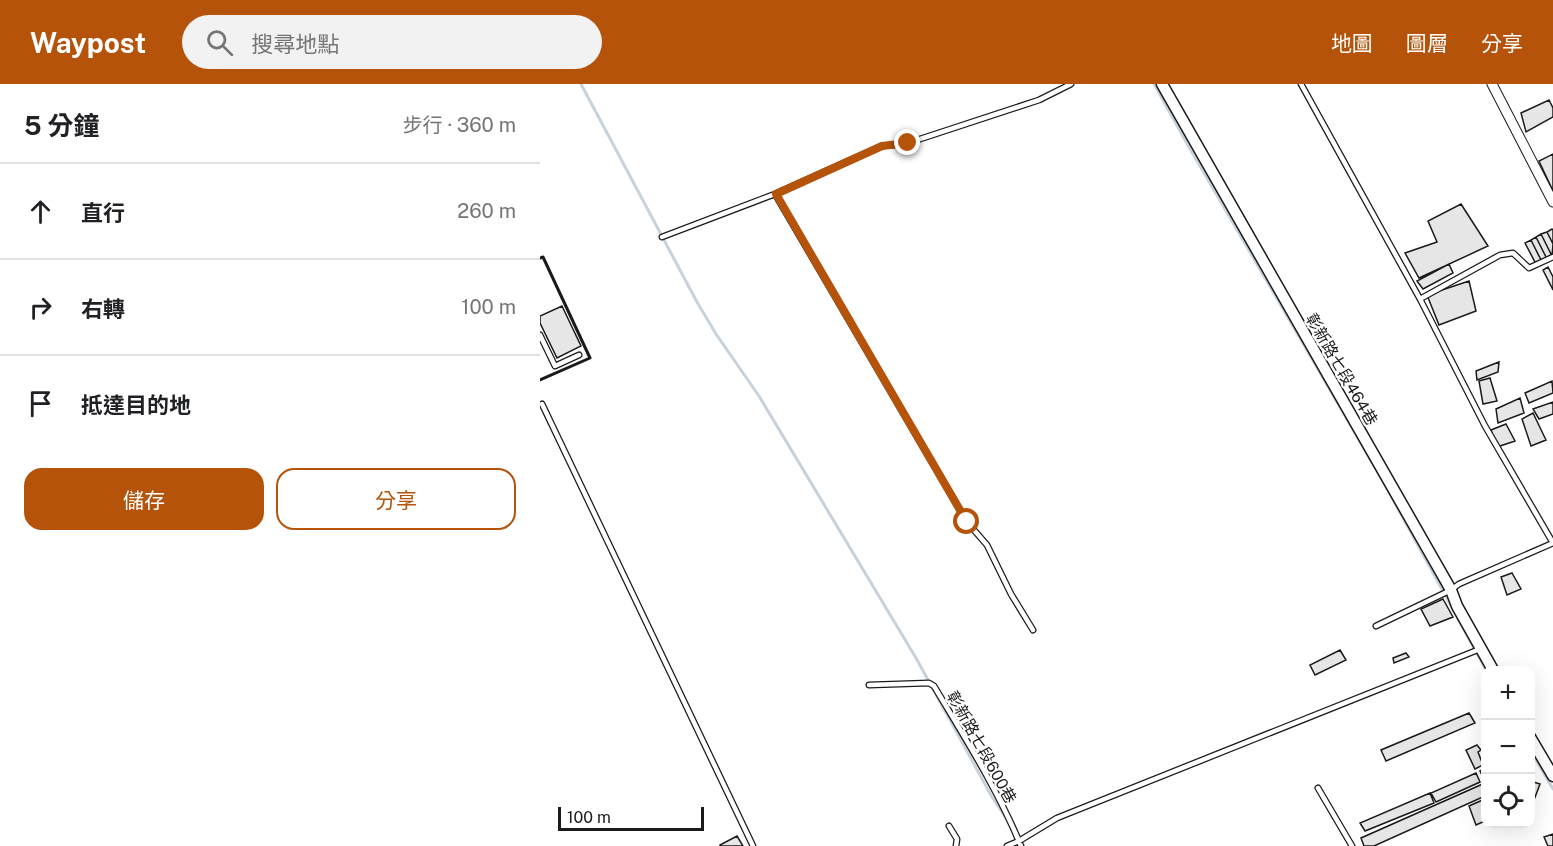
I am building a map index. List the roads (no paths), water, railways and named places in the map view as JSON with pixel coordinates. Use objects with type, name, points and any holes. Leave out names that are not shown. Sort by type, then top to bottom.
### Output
[{"type":"street","name":"彰新路七段464巷","points":[[1162,84],[1451,590],[1457,606],[1491,666]]},
{"type":"street","points":[[1491,84],[1553,202]]},
{"type":"street","points":[[1535,745],[1553,776]]},
{"type":"lane","points":[[662,237],[776,194],[882,146],[908,143],[1039,100],[1071,84]]},
{"type":"lane","points":[[1301,84],[1420,299],[1485,426],[1553,543],[1459,584],[1376,626]]},
{"type":"lane","points":[[776,194],[967,522],[987,545],[1011,594],[1033,630]]},
{"type":"lane","points":[[1420,299],[1500,255],[1513,253],[1529,268],[1553,257]]},
{"type":"lane","points":[[540,335],[555,366],[579,355]]},
{"type":"lane","points":[[542,404],[753,846]]},
{"type":"lane","points":[[1007,846],[1020,843],[1057,818],[1481,649]]},
{"type":"lane","name":"彰新路七段600巷","points":[[869,685],[929,683],[934,686],[965,738],[1020,843]]},
{"type":"lane","points":[[1318,788],[1352,846]]},
{"type":"lane","points":[[949,826],[957,839],[956,846]]},
{"type":"waterway","points":[[581,84],[697,302],[759,396],[916,658],[992,797],[1010,824]]},
{"type":"waterway","points":[[1154,84],[1384,483],[1484,666]]},
{"type":"waterway","points":[[1535,758],[1553,789]]}]
